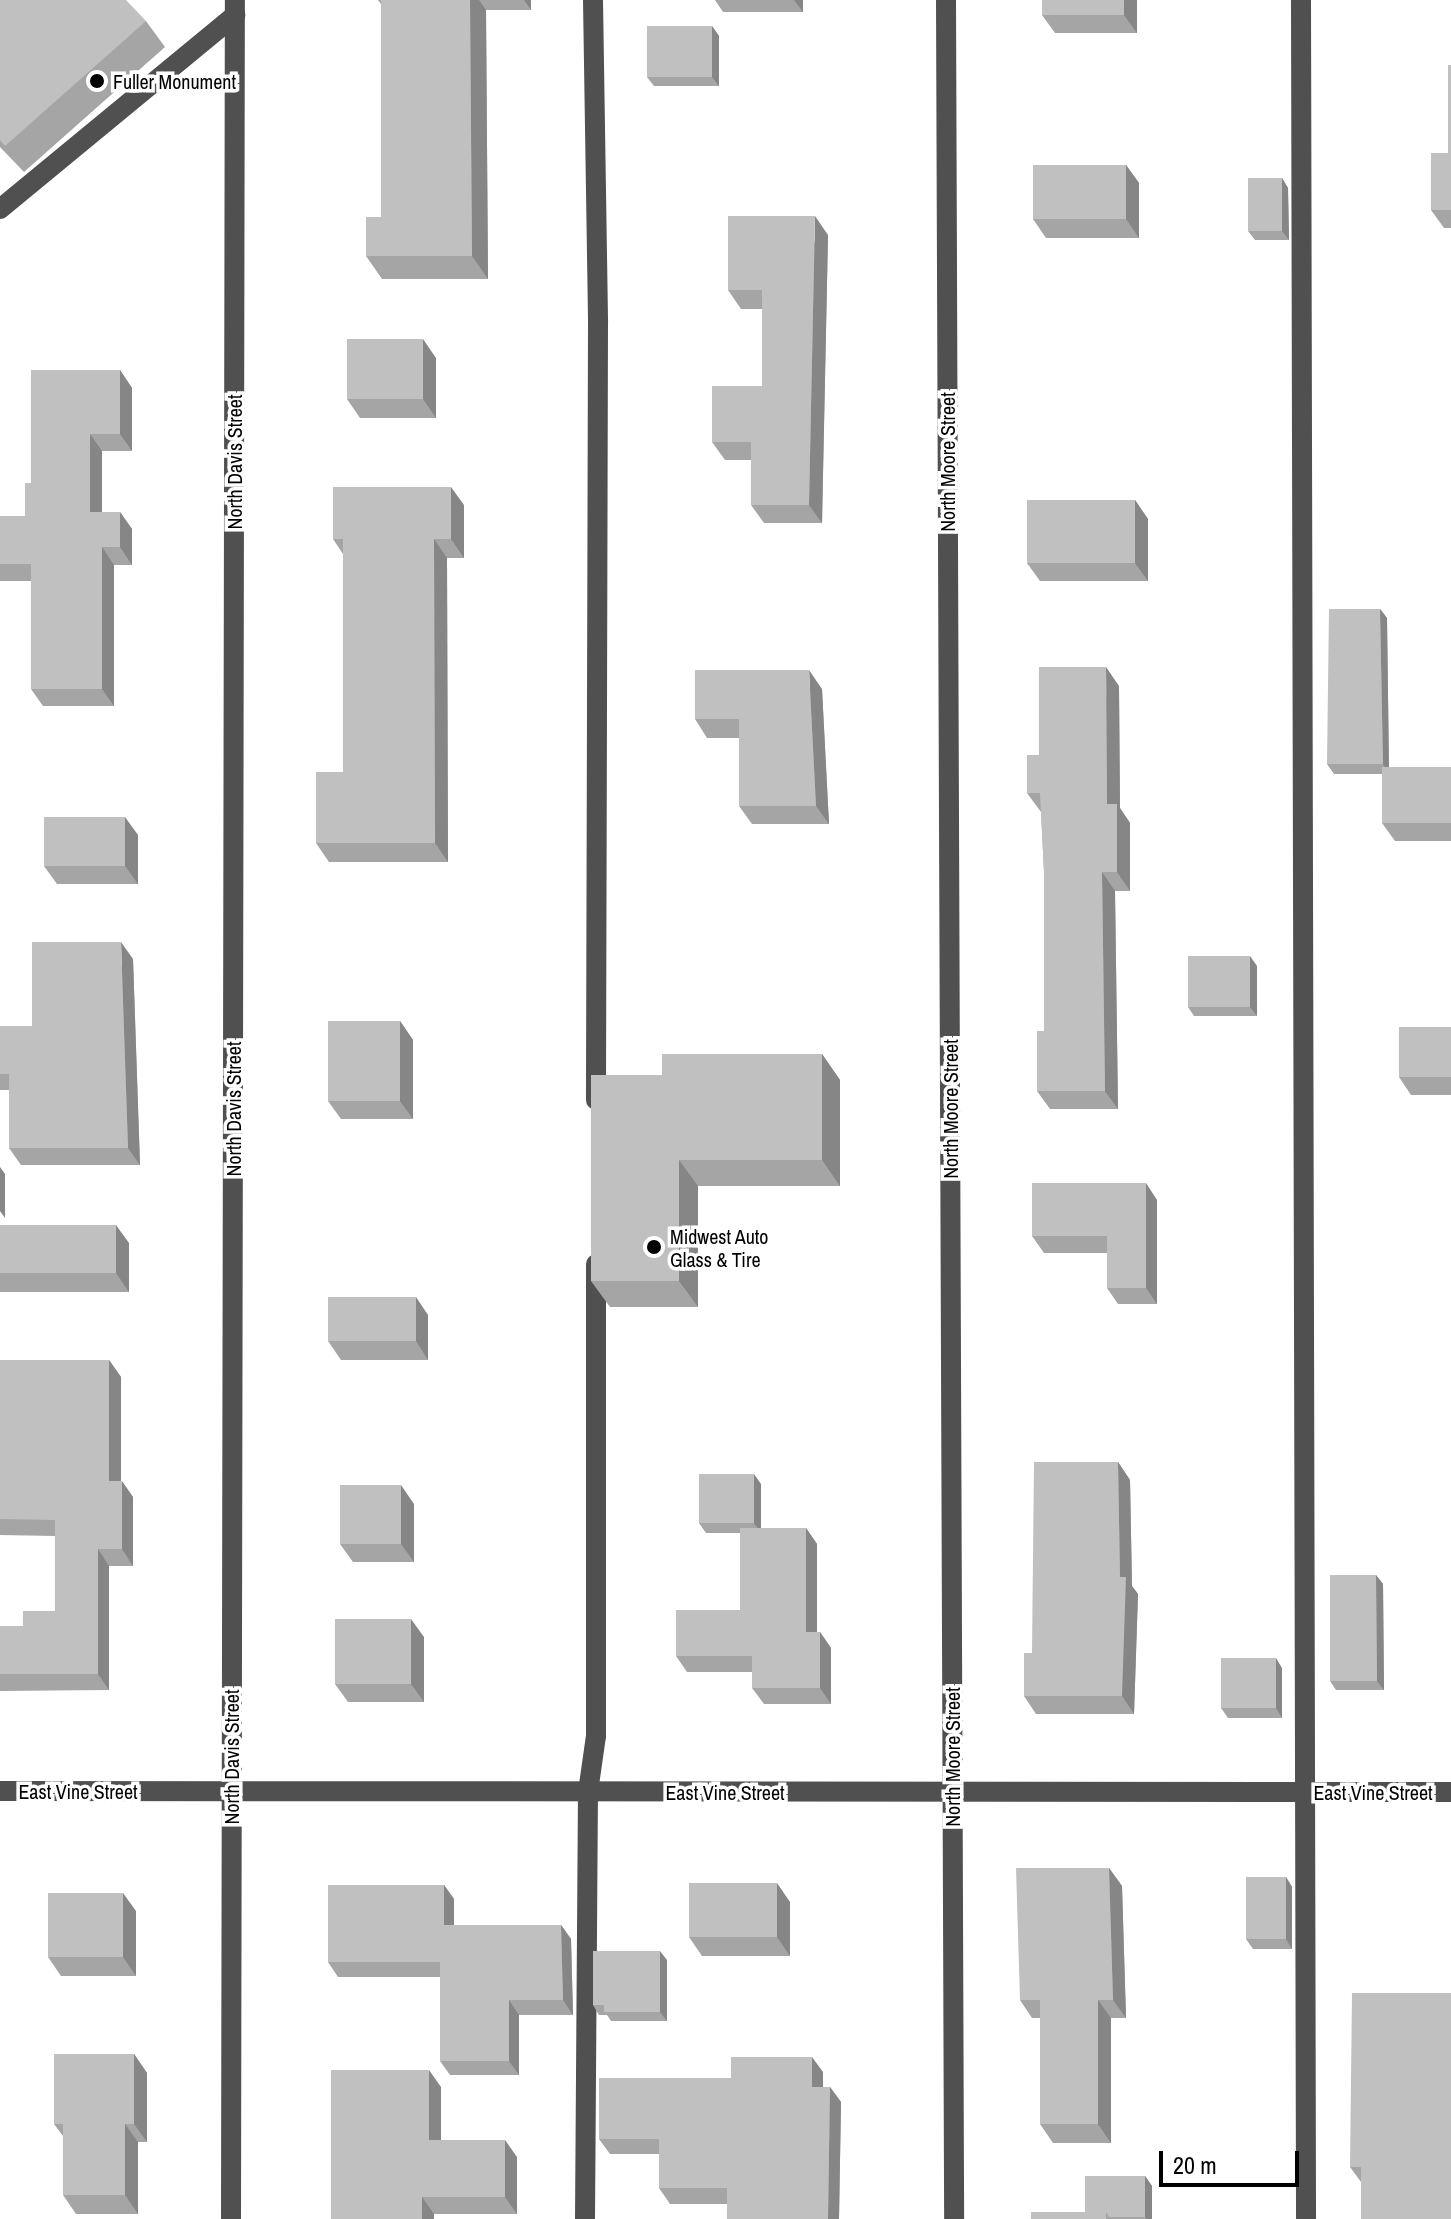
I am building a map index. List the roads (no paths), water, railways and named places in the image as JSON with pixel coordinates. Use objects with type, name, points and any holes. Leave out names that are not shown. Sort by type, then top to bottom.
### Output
[{"type":"street","points":[[593,0],[598,324],[596,1127]]},
{"type":"street","name":"North Moore Street","points":[[946,0],[954,2219]]},
{"type":"street","points":[[1301,0],[1306,2219]]},
{"type":"street","points":[[0,209],[235,8]]},
{"type":"street","name":"North Davis Street","points":[[231,2219],[235,8]]},
{"type":"street","points":[[585,2219],[588,1792],[596,1736],[596,1236]]},
{"type":"street","name":"East Vine Street","points":[[0,1791],[1451,1792]]},
{"type":"place","name":"Fuller Monument","points":[[97,81]]},
{"type":"place","name":"Midwest Auto Glass & Tire","points":[[654,1247]]}]
